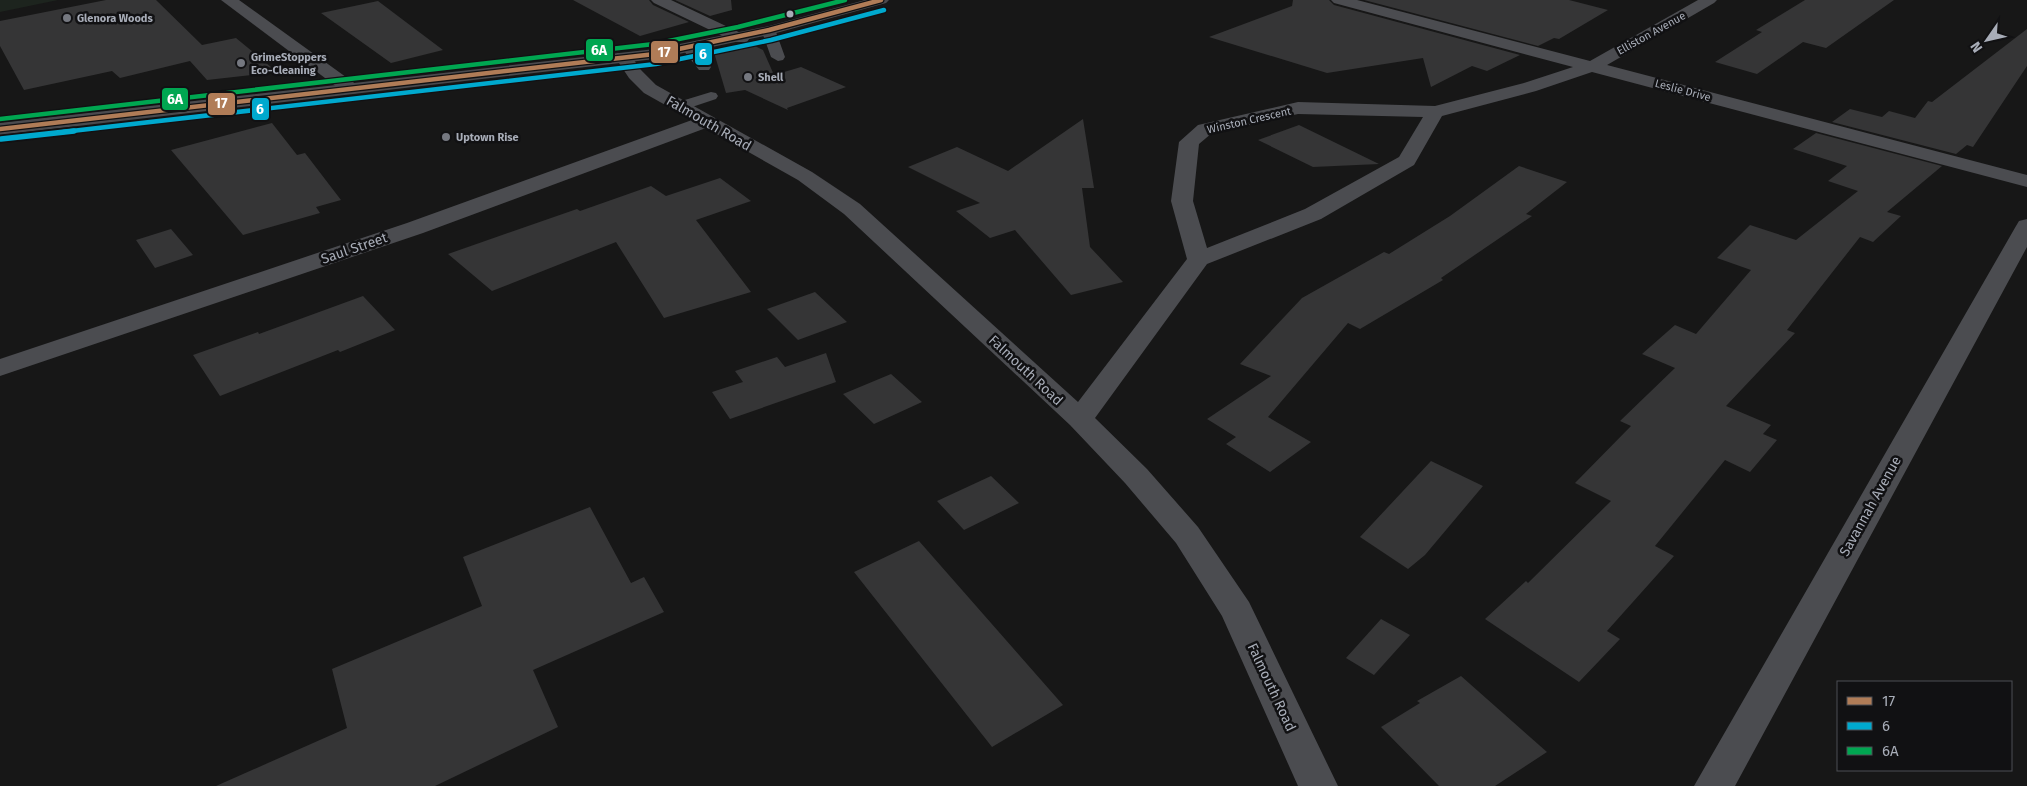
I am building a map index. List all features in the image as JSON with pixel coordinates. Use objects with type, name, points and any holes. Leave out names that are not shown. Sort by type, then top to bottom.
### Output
[{"type":"main road","points":[[0,129],[689,48],[769,32],[880,0]]},
{"type":"street","points":[[229,0],[351,89]]},
{"type":"street","points":[[659,0],[741,39]]},
{"type":"street","name":"Leslie Drive","points":[[1339,0],[2027,181]]},
{"type":"street","points":[[1673,0],[1705,3]]},
{"type":"street","name":"Elliston Avenue","points":[[1593,66],[1705,3]]},
{"type":"street","name":"Falmouth Road","points":[[623,57],[635,74],[650,88],[680,106],[709,109],[852,210],[1080,419],[1136,476],[1187,535],[1237,611],[1318,786]]},
{"type":"street","name":"Winston Crescent","points":[[1199,259],[1182,201],[1188,142],[1205,129],[1298,108],[1435,112],[1530,87],[1593,66]]},
{"type":"street","name":"Saul Street","points":[[0,368],[415,228],[709,109]]},
{"type":"street","points":[[1080,419],[1199,259],[1314,214],[1407,161],[1435,112]]},
{"type":"street","name":"Savannah Avenue","points":[[1714,786],[2027,226]]},
{"type":"lane","points":[[769,32],[778,57]]},
{"type":"lane","points":[[689,48],[704,67]]},
{"type":"shaded area","points":[[0,0],[58,0],[0,12]]},
{"type":"building","points":[[106,0],[156,0],[202,45],[236,38],[277,72],[207,80],[190,61],[120,78],[112,71],[24,90],[0,46],[0,21]]},
{"type":"building","points":[[573,0],[649,0],[653,5],[689,22],[640,36]]},
{"type":"building","points":[[675,0],[731,0],[732,10],[710,16]]},
{"type":"building","points":[[1293,0],[1329,0],[1334,5],[1520,55],[1487,71],[1472,66],[1431,87],[1423,58],[1327,73],[1209,37],[1292,6]]},
{"type":"building","points":[[1364,0],[1569,0],[1608,10],[1559,39],[1554,38],[1538,46]]},
{"type":"building","points":[[1805,0],[1894,0],[1826,48],[1803,42],[1757,74],[1715,62],[1762,32],[1756,30]]},
{"type":"building","points":[[378,1],[443,50],[391,63],[321,13]]},
{"type":"building","points":[[2027,29],[2027,66],[1973,147],[1967,145],[1956,154],[1832,122],[1850,109],[1882,117],[1889,111],[1915,118],[1928,101],[1932,102]]},
{"type":"building","points":[[749,43],[763,50],[774,75],[801,67],[846,87],[787,108],[788,110],[745,90],[726,93],[713,49]]},
{"type":"building","points":[[1083,119],[1094,188],[1082,188],[1090,247],[1123,282],[1071,295],[1015,230],[990,238],[956,211],[980,203],[908,167],[957,147],[1008,171]]},
{"type":"building","points":[[272,123],[297,155],[305,153],[341,200],[316,207],[320,213],[243,235],[171,150]]},
{"type":"building","points":[[1299,125],[1379,164],[1313,167],[1258,140]]},
{"type":"building","points":[[1816,133],[1942,166],[1887,212],[1901,216],[1873,242],[1860,237],[1787,330],[1795,333],[1726,406],[1771,425],[1763,434],[1777,440],[1750,472],[1725,460],[1655,546],[1674,556],[1607,631],[1620,639],[1579,682],[1485,619],[1526,581],[1528,583],[1611,501],[1575,483],[1631,426],[1620,421],[1675,368],[1642,354],[1675,325],[1696,334],[1751,270],[1717,258],[1750,225],[1796,240],[1858,191],[1828,181],[1847,166],[1793,149]]},
{"type":"building","points":[[1519,166],[1567,182],[1526,214],[1532,216],[1441,278],[1443,280],[1360,329],[1348,323],[1268,417],[1311,442],[1270,472],[1226,444],[1236,437],[1207,419],[1271,376],[1240,364],[1302,298],[1384,252],[1389,254],[1450,216]]},
{"type":"building","points":[[720,178],[751,201],[696,220],[751,292],[664,318],[616,242],[492,291],[448,254],[577,209],[580,211],[651,186],[666,196]]},
{"type":"building","points":[[171,229],[193,255],[155,268],[136,240]]},
{"type":"building","points":[[815,292],[847,322],[798,340],[767,309]]},
{"type":"building","points":[[363,296],[395,330],[220,396],[193,355],[258,332],[259,334]]},
{"type":"building","points":[[826,353],[836,382],[730,419],[712,392],[743,382],[735,371],[777,357],[785,367]]},
{"type":"building","points":[[891,374],[922,402],[874,424],[843,394]]},
{"type":"building","points":[[1431,461],[1483,486],[1425,555],[1408,569],[1360,537]]},
{"type":"building","points":[[991,476],[1019,503],[964,530],[937,501]]},
{"type":"building","points":[[590,507],[631,583],[644,577],[664,612],[533,670],[558,727],[435,786],[216,786],[347,728],[332,669],[482,606],[463,557]]},
{"type":"building","points":[[919,541],[1063,705],[992,747],[854,572]]},
{"type":"building","points":[[1381,619],[1410,635],[1374,675],[1346,658]]},
{"type":"building","points":[[1461,676],[1547,752],[1495,786],[1439,786],[1381,727],[1420,703],[1417,701]]},
{"type":"transit line","name":"6A","points":[[0,119],[654,44],[738,27],[845,0]]},
{"type":"transit line","name":"17","points":[[0,129],[655,54],[769,30],[881,0]]},
{"type":"transit line","name":"6","points":[[1,139],[656,64],[771,40],[884,10]]},
{"type":"place","name":"Glenora Woods","points":[[67,18]]},
{"type":"place","name":"GrimeStoppers Eco-Cleaning","points":[[241,63]]},
{"type":"place","name":"Shell","points":[[748,77]]},
{"type":"place","name":"Uptown Rise","points":[[446,137]]}]
